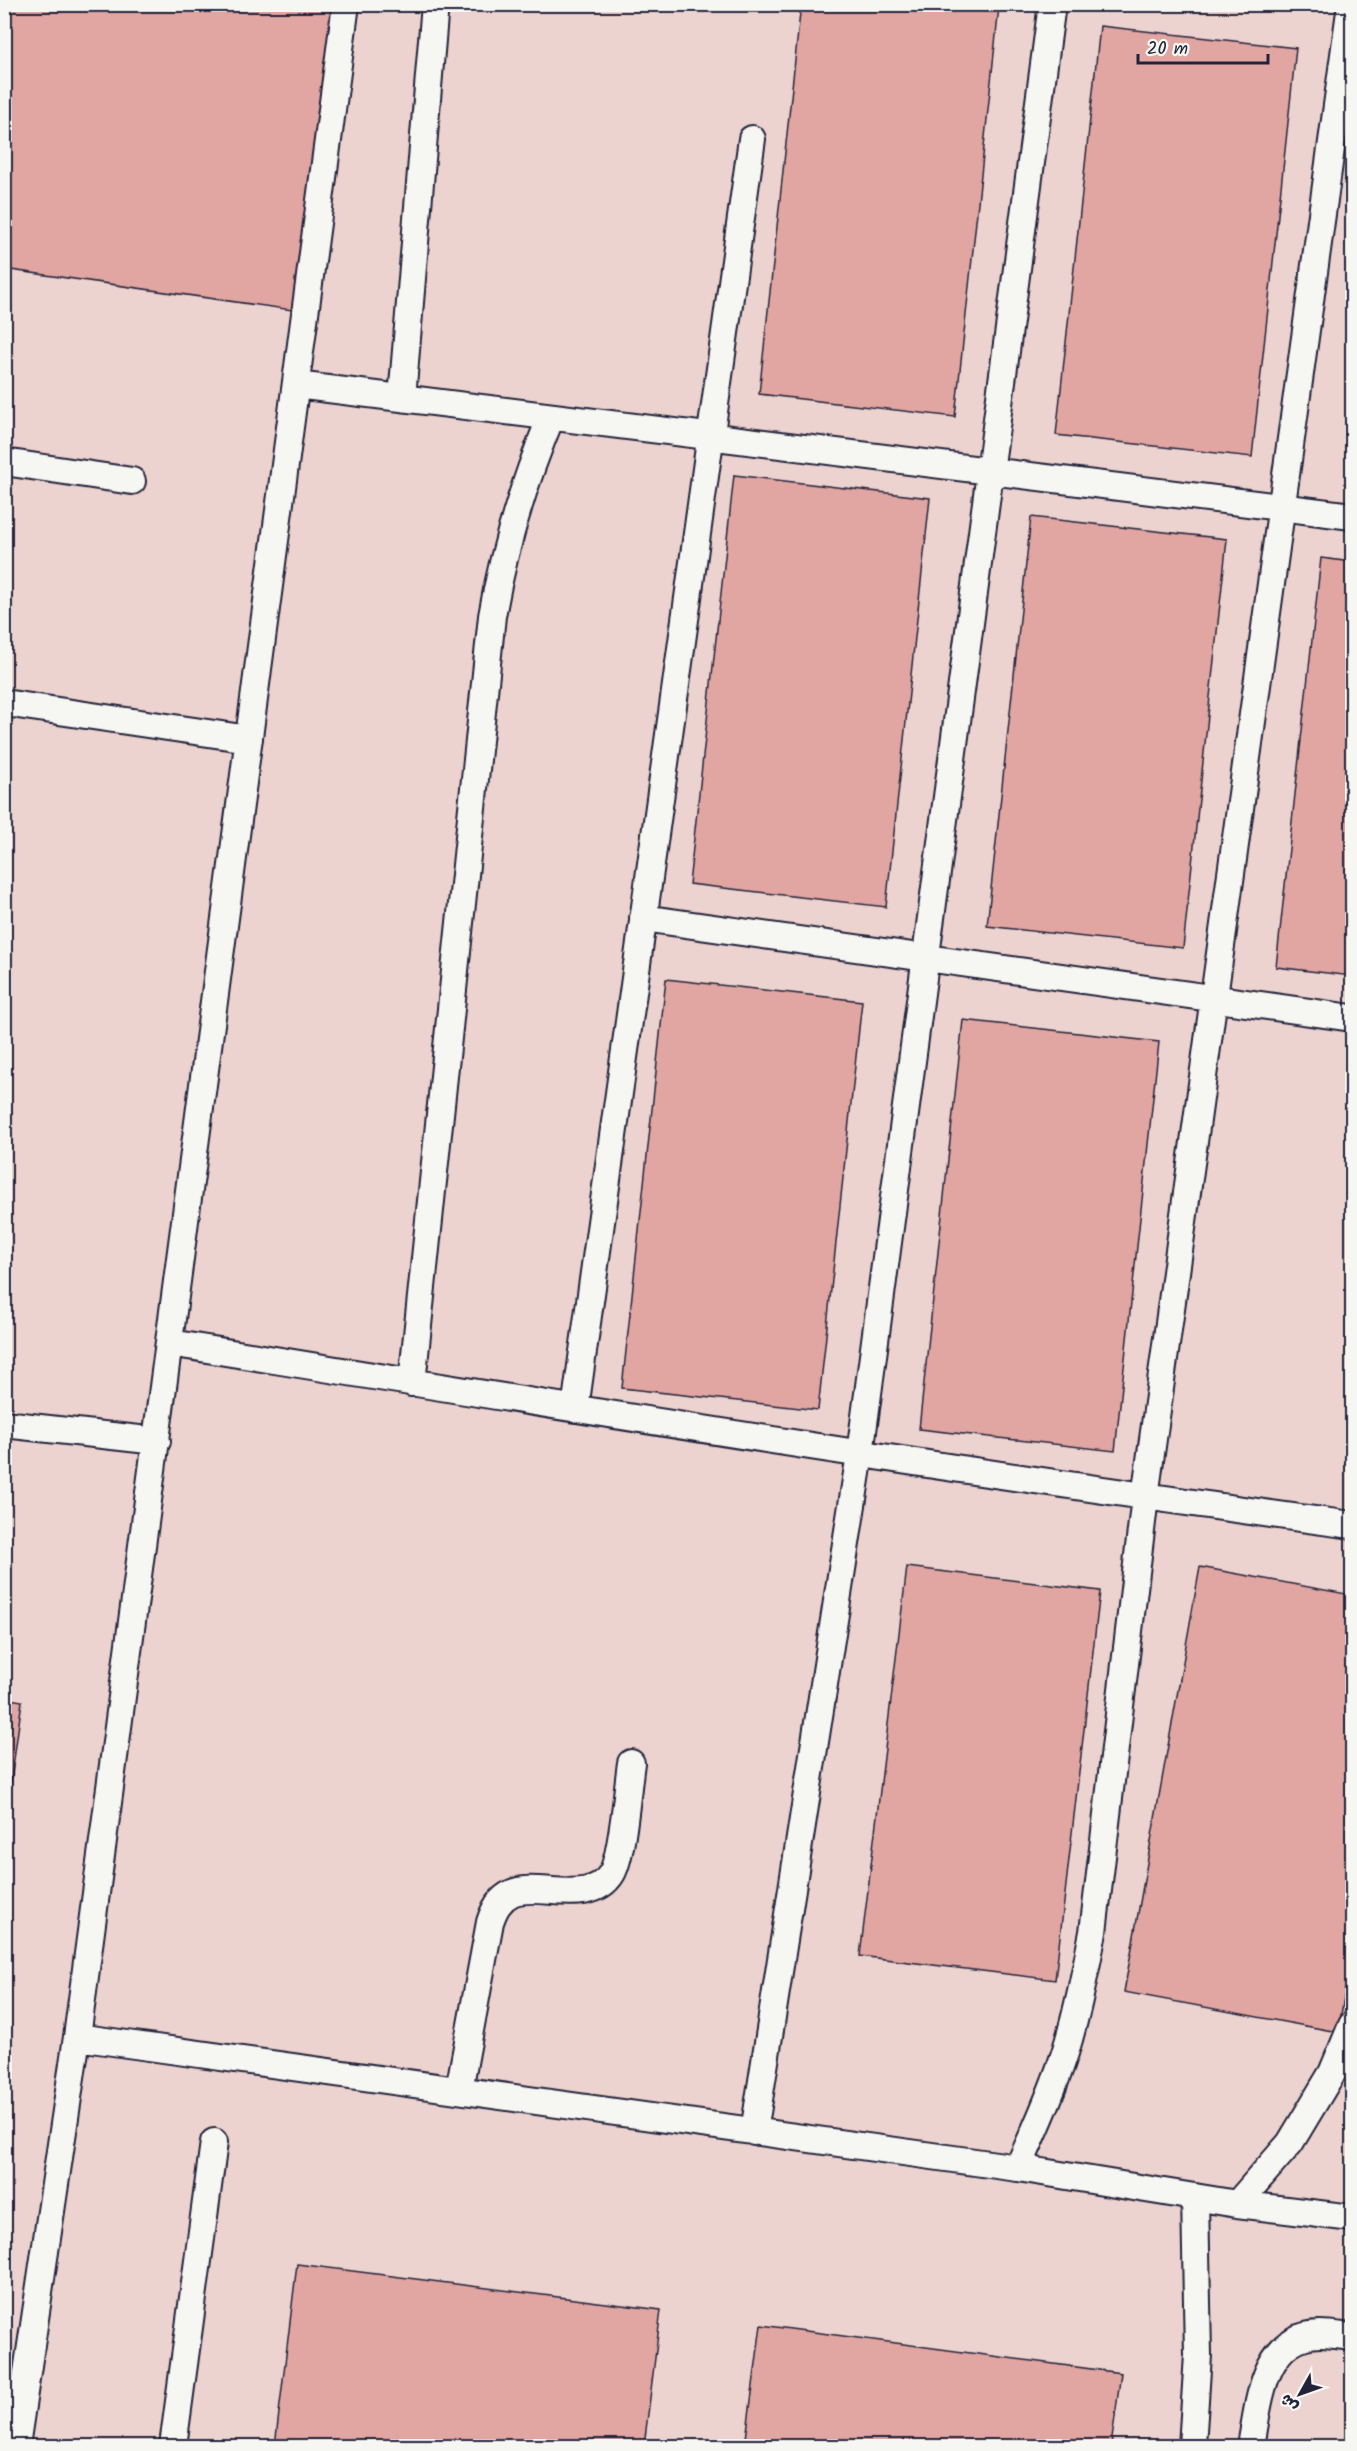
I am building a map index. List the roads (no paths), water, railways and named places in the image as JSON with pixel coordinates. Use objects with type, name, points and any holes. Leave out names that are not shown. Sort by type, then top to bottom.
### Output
[{"type":"lane","points":[[16,2446],[77,2037],[346,4]]},
{"type":"lane","points":[[402,398],[435,4]]},
{"type":"lane","points":[[754,2132],[860,1454],[1052,4]]},
{"type":"lane","points":[[1018,2168],[1065,2054],[1081,1994],[1093,1932],[1145,1497],[1351,4]]},
{"type":"lane","points":[[575,1409],[752,139]]},
{"type":"lane","points":[[296,385],[1353,516]]},
{"type":"lane","points":[[412,1383],[492,616],[501,565],[514,514],[551,417]]},
{"type":"lane","points":[[4,462],[132,481]]},
{"type":"lane","points":[[4,703],[249,740]]},
{"type":"lane","points":[[643,918],[1353,1018]]},
{"type":"lane","points":[[170,1343],[860,1454],[1145,1497],[1353,1525]]},
{"type":"lane","points":[[4,1424],[157,1441]]},
{"type":"lane","points":[[459,2090],[490,1922],[496,1905],[513,1893],[574,1892],[596,1888],[611,1874],[618,1852],[630,1763]]},
{"type":"lane","points":[[1237,2204],[1290,2142],[1332,2073],[1353,2025]]},
{"type":"lane","points":[[77,2037],[1018,2168],[1237,2204],[1353,2218]]},
{"type":"lane","points":[[173,2446],[214,2142]]},
{"type":"lane","points":[[1192,2446],[1198,2355],[1195,2197]]},
{"type":"lane","points":[[1251,2446],[1267,2369],[1280,2352],[1297,2340],[1318,2334],[1353,2337]]}]
